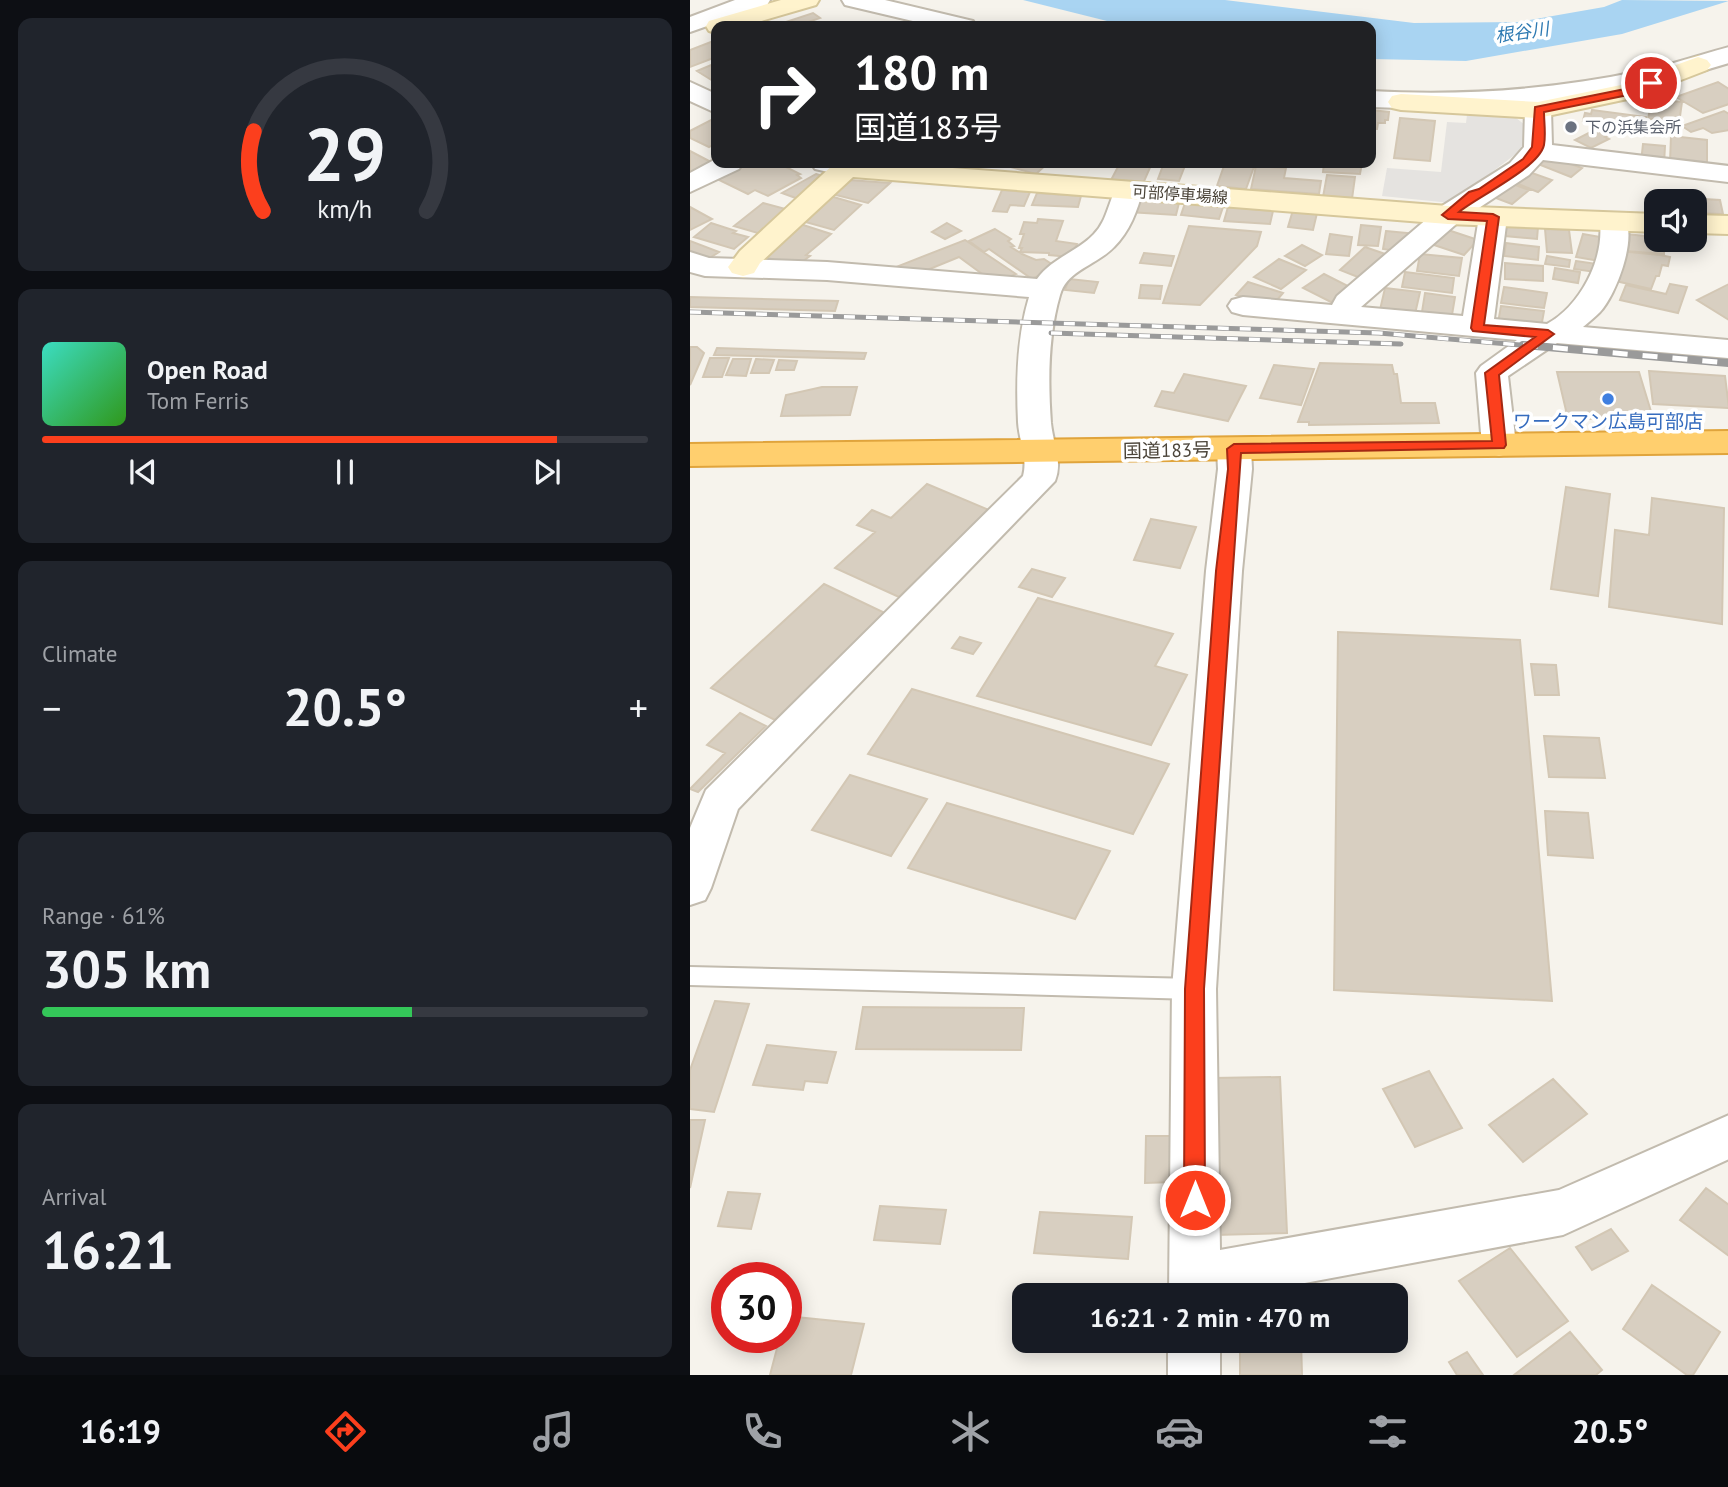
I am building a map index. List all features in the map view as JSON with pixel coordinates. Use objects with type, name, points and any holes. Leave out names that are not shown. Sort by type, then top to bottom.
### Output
[{"type":"highway","name":"国道183号","points":[[690,455],[1728,442]]},
{"type":"main road","points":[[737,21],[807,0]]},
{"type":"main road","points":[[690,34],[711,29]]},
{"type":"main road","points":[[1401,102],[1538,110],[1628,92],[1698,65]]},
{"type":"main road","name":"可部停車場線","points":[[743,267],[833,168]]},
{"type":"main road","name":"可部停車場線","points":[[860,168],[1448,215]]},
{"type":"main road","points":[[1485,209],[1614,223],[1644,223]]},
{"type":"main road","points":[[1707,224],[1728,225]]},
{"type":"street","points":[[690,25],[758,0]]},
{"type":"street","points":[[854,0],[943,21]]},
{"type":"street","points":[[1376,100],[1500,99],[1552,93],[1610,85],[1698,65],[1728,55]]},
{"type":"street","points":[[690,90],[711,102]]},
{"type":"street","points":[[1477,328],[1485,209],[1538,147],[1538,110]]},
{"type":"street","points":[[1535,151],[1728,174]]},
{"type":"street","points":[[690,184],[720,168]]},
{"type":"street","points":[[690,888],[720,801],[1038,481],[1043,471],[1035,427],[1034,356],[1046,289],[1054,276],[1101,244],[1118,225],[1129,190]]},
{"type":"street","points":[[1343,314],[1348,302],[1473,194],[1485,209]]},
{"type":"street","points":[[1499,445],[1492,373],[1548,334],[1563,327],[1590,305],[1599,290],[1616,238],[1614,223]]},
{"type":"street","points":[[690,261],[705,267],[827,271],[1046,289]]},
{"type":"street","points":[[1243,306],[1728,349]]},
{"type":"street","points":[[1195,1283],[1194,989],[1224,571],[1235,469],[1234,449]]},
{"type":"street","points":[[1215,1283],[1563,1212],[1728,1136]]},
{"type":"street","points":[[1195,1353],[1195,1375]]},
{"type":"lane","points":[[690,976],[1194,989]]},
{"type":"shaded area","points":[[1467,115],[1516,118],[1525,125],[1525,147],[1451,203],[1382,196],[1387,168],[1441,172],[1447,122],[1466,123]]},
{"type":"water","name":"根谷川","points":[[1023,0],[1225,0],[1414,23],[1518,22],[1604,7],[1622,0],[1729,1],[1622,34],[1466,61],[1376,59],[1376,21],[1107,21]]},
{"type":"building","points":[[813,13],[820,18],[811,21],[789,21]]},
{"type":"building","points":[[711,42],[711,59],[690,67],[690,50]]},
{"type":"building","points":[[711,65],[711,80],[697,71]]},
{"type":"building","points":[[1718,82],[1729,89],[1729,104],[1703,113],[1676,97]]},
{"type":"building","points":[[1657,100],[1682,102],[1678,131],[1652,128],[1654,119],[1648,119],[1650,109],[1655,109]]},
{"type":"building","name":"下の浜集会所","points":[[1592,110],[1646,117],[1644,129],[1583,121],[1585,113],[1591,114]]},
{"type":"building","points":[[1376,111],[1389,112],[1388,120],[1378,123],[1377,129]]},
{"type":"building","points":[[1724,111],[1729,114],[1729,130],[1712,133],[1703,128],[1691,132],[1682,126]]},
{"type":"building","points":[[1400,118],[1435,121],[1430,161],[1394,158]]},
{"type":"building","points":[[711,120],[711,146],[690,138],[690,131]]},
{"type":"building","points":[[1602,126],[1615,132],[1605,137],[1609,139],[1591,148],[1575,140]]},
{"type":"building","points":[[1671,136],[1707,140],[1707,166],[1670,162]]},
{"type":"building","points":[[1643,144],[1665,146],[1664,164],[1641,162]]},
{"type":"building","points":[[690,151],[711,162],[711,164],[690,175]]},
{"type":"building","points":[[1549,156],[1582,168],[1571,177],[1538,164]]},
{"type":"building","points":[[737,168],[788,168],[800,174],[797,175],[801,178],[768,196],[755,190],[748,194],[717,179]]},
{"type":"building","points":[[1014,168],[1043,168],[1036,174]]},
{"type":"building","points":[[1117,168],[1150,168],[1142,186],[1110,182]]},
{"type":"building","points":[[1162,168],[1184,168],[1179,181],[1158,179]]},
{"type":"building","points":[[1223,168],[1254,168],[1246,189],[1217,186]]},
{"type":"building","points":[[1256,168],[1286,168],[1284,178],[1321,181],[1319,194],[1251,189]]},
{"type":"building","points":[[1323,168],[1361,168],[1360,174],[1323,172]]},
{"type":"building","points":[[1532,173],[1552,180],[1538,192],[1518,184]]},
{"type":"building","points":[[816,174],[832,179],[804,201],[782,193]]},
{"type":"building","points":[[1327,175],[1355,177],[1352,199],[1323,197]]},
{"type":"building","points":[[849,180],[890,183],[868,203],[832,194]]},
{"type":"building","points":[[1510,183],[1529,190],[1512,204],[1493,197]]},
{"type":"building","points":[[1002,190],[1030,192],[1024,206],[1010,205],[1007,212],[993,211]]},
{"type":"building","points":[[1037,193],[1081,196],[1078,207],[1032,205]]},
{"type":"building","points":[[830,196],[861,205],[834,230],[802,221]]},
{"type":"building","points":[[1707,199],[1720,200],[1723,214],[1707,213]]},
{"type":"building","points":[[1133,200],[1179,203],[1176,215],[1129,212]]},
{"type":"building","points":[[763,203],[789,210],[761,234],[734,226]]},
{"type":"building","points":[[1185,203],[1223,207],[1219,219],[1181,215]]},
{"type":"building","points":[[690,207],[712,219],[690,230]]},
{"type":"building","points":[[1228,207],[1273,211],[1270,224],[1224,221]]},
{"type":"building","points":[[1293,210],[1317,213],[1313,230],[1288,227]]},
{"type":"building","points":[[1038,219],[1063,221],[1056,241],[1077,244],[1070,257],[1020,252],[1024,234],[1020,234],[1024,222],[1037,223]]},
{"type":"building","points":[[711,223],[748,237],[734,249],[694,237]]},
{"type":"building","points":[[947,223],[961,231],[945,239],[932,232]]},
{"type":"building","points":[[800,224],[831,234],[799,264],[787,264],[762,256]]},
{"type":"building","points":[[1361,225],[1381,227],[1378,246],[1358,245]]},
{"type":"building","points":[[1506,225],[1538,227],[1537,239],[1505,236]]},
{"type":"building","points":[[1189,226],[1261,232],[1257,246],[1200,305],[1163,303]]},
{"type":"building","points":[[995,229],[1011,239],[1008,241],[1014,246],[1011,247],[1022,254],[1036,260],[1044,259],[1056,267],[1032,279],[989,249],[984,252],[969,241]]},
{"type":"building","points":[[1445,229],[1478,240],[1464,255],[1431,244]]},
{"type":"building","points":[[1545,229],[1569,230],[1572,253],[1547,252]]},
{"type":"building","points":[[1386,231],[1418,234],[1404,252],[1383,249]]},
{"type":"building","points":[[1330,234],[1352,237],[1349,256],[1326,254]]},
{"type":"building","points":[[1583,234],[1606,238],[1600,261],[1576,257]]},
{"type":"building","points":[[1625,234],[1644,236],[1644,252],[1664,254],[1625,251]]},
{"type":"building","points":[[965,240],[1016,274],[1004,279],[989,279],[959,257],[920,273],[901,272],[896,267]]},
{"type":"building","points":[[690,241],[719,252],[705,261],[690,255]]},
{"type":"building","points":[[1506,243],[1539,247],[1538,260],[1504,256]]},
{"type":"building","points":[[1302,245],[1322,255],[1305,266],[1285,256]]},
{"type":"building","points":[[1365,247],[1388,255],[1363,279],[1340,270]]},
{"type":"building","points":[[1619,251],[1670,257],[1668,266],[1662,265],[1651,289],[1611,280]]},
{"type":"building","points":[[1144,253],[1174,256],[1171,266],[1140,263]]},
{"type":"building","points":[[1420,254],[1462,258],[1459,276],[1417,271]]},
{"type":"building","points":[[1547,256],[1570,260],[1569,267],[1545,264]]},
{"type":"building","points":[[1279,259],[1306,270],[1281,289],[1254,277]]},
{"type":"building","points":[[1576,261],[1597,264],[1595,272],[1574,269]]},
{"type":"building","points":[[1505,263],[1543,266],[1543,281],[1505,279]]},
{"type":"building","points":[[1555,268],[1580,272],[1578,283],[1553,279]]},
{"type":"building","points":[[1405,272],[1454,278],[1452,293],[1402,287]]},
{"type":"building","points":[[1324,274],[1352,288],[1331,302],[1303,288]]},
{"type":"building","points":[[1069,279],[1098,282],[1094,293],[1065,290]]},
{"type":"building","points":[[1248,282],[1283,293],[1272,306],[1236,295]]},
{"type":"building","points":[[1670,284],[1687,287],[1678,313],[1620,300],[1626,285],[1666,294]]},
{"type":"building","points":[[1729,284],[1729,320],[1697,300]]},
{"type":"building","points":[[1141,285],[1162,286],[1160,299],[1139,298]]},
{"type":"building","points":[[1504,287],[1547,293],[1544,308],[1501,303]]},
{"type":"building","points":[[1385,288],[1420,292],[1415,314],[1380,310]]},
{"type":"building","points":[[1425,293],[1455,297],[1451,321],[1421,318]]},
{"type":"building","points":[[690,297],[838,301],[835,311],[690,307]]},
{"type":"building","points":[[1501,306],[1544,311],[1541,328],[1498,323]]},
{"type":"building","points":[[690,347],[697,347],[704,353],[690,385]]},
{"type":"building","points":[[717,348],[866,353],[864,359],[714,355]]},
{"type":"building","points":[[710,358],[729,358],[722,377],[703,377]]},
{"type":"building","points":[[733,359],[751,359],[746,376],[726,375]]},
{"type":"building","points":[[756,359],[774,360],[769,373],[751,373]]},
{"type":"building","points":[[779,360],[797,361],[794,370],[776,370]]},
{"type":"building","points":[[1320,363],[1392,365],[1394,374],[1397,374],[1401,403],[1435,403],[1439,423],[1309,425],[1309,422],[1298,422]]},
{"type":"building","points":[[1274,365],[1314,369],[1301,405],[1260,398]]},
{"type":"building","points":[[1649,371],[1725,376],[1729,408],[1653,404]]},
{"type":"building","points":[[1557,372],[1639,372],[1653,418],[1568,419]]},
{"type":"building","points":[[1184,374],[1246,386],[1228,421],[1155,406],[1162,391],[1174,393]]},
{"type":"building","points":[[822,387],[857,387],[850,415],[781,416],[786,395]]},
{"type":"building","points":[[927,484],[989,510],[899,597],[835,568],[875,532],[857,525],[872,510],[891,518]]},
{"type":"building","points":[[1566,487],[1610,494],[1598,596],[1551,589]]},
{"type":"building","points":[[1652,498],[1724,508],[1722,624],[1609,607],[1615,530],[1649,535]]},
{"type":"building","points":[[1151,519],[1196,527],[1180,568],[1134,560]]},
{"type":"building","points":[[1032,569],[1065,578],[1052,597],[1019,587]]},
{"type":"building","points":[[824,584],[885,613],[775,720],[711,688]]},
{"type":"building","points":[[1038,598],[1173,634],[1155,666],[1187,675],[1151,745],[977,696]]},
{"type":"building","points":[[1338,632],[1520,640],[1552,1001],[1334,990]]},
{"type":"building","points":[[960,637],[981,643],[973,654],[952,648]]},
{"type":"building","points":[[1531,664],[1556,665],[1559,695],[1535,695]]},
{"type":"building","points":[[912,689],[1169,764],[1133,834],[868,754]]},
{"type":"building","points":[[740,713],[766,726],[698,792],[690,789],[725,753],[707,745]]},
{"type":"building","points":[[1544,736],[1599,738],[1605,778],[1549,777]]},
{"type":"building","points":[[850,775],[927,799],[891,856],[812,830]]},
{"type":"building","points":[[947,803],[1110,851],[1075,919],[908,868]]},
{"type":"building","points":[[1545,811],[1588,813],[1593,858],[1548,855]]},
{"type":"building","points":[[715,1001],[749,1004],[714,1112],[690,1109],[690,1070]]},
{"type":"building","points":[[863,1007],[1024,1008],[1021,1050],[856,1049]]},
{"type":"building","points":[[767,1045],[836,1052],[827,1083],[805,1081],[803,1090],[753,1085]]},
{"type":"building","points":[[1429,1071],[1462,1128],[1415,1147],[1383,1089]]},
{"type":"building","points":[[1280,1077],[1287,1233],[1215,1235],[1213,1078]]},
{"type":"building","points":[[1553,1079],[1587,1114],[1523,1162],[1489,1125]]},
{"type":"building","points":[[690,1120],[705,1120],[690,1188]]},
{"type":"building","points":[[1146,1136],[1174,1136],[1173,1182],[1145,1183]]},
{"type":"building","points":[[1706,1188],[1729,1205],[1729,1256],[1680,1220]]},
{"type":"building","points":[[728,1192],[760,1194],[751,1229],[718,1226]]},
{"type":"building","points":[[880,1206],[946,1210],[940,1244],[874,1240]]},
{"type":"building","points":[[1040,1212],[1132,1217],[1128,1259],[1034,1253]]},
{"type":"building","points":[[1611,1229],[1628,1251],[1592,1270],[1576,1247]]},
{"type":"building","points":[[1510,1248],[1568,1321],[1517,1357],[1459,1281]]},
{"type":"building","points":[[1652,1285],[1720,1332],[1693,1375],[1687,1375],[1623,1329]]},
{"type":"building","points":[[802,1318],[864,1324],[851,1375],[770,1375],[776,1353],[802,1353]]},
{"type":"building","points":[[1570,1332],[1602,1370],[1596,1375],[1514,1375]]},
{"type":"building","points":[[1467,1352],[1483,1375],[1457,1375],[1449,1362]]},
{"type":"building","points":[[1240,1353],[1301,1353],[1302,1375],[1240,1375]]},
{"type":"railway","points":[[690,312],[1379,333],[1543,347]]},
{"type":"railway","points":[[1051,333],[1401,344]]},
{"type":"railway","points":[[1523,345],[1729,363]]},
{"type":"place","name":"下の浜集会所","points":[[1571,127]]},
{"type":"place","name":"ワークマン広島可部店","points":[[1608,399]]},
{"type":"route","points":[[1195,1200],[1194,989],[1224,571],[1235,469],[1234,449],[1499,445],[1492,373],[1548,334],[1477,328],[1493,217],[1448,215],[1473,194],[1483,191],[1527,161],[1538,147],[1538,110],[1628,92],[1651,83]]}]
